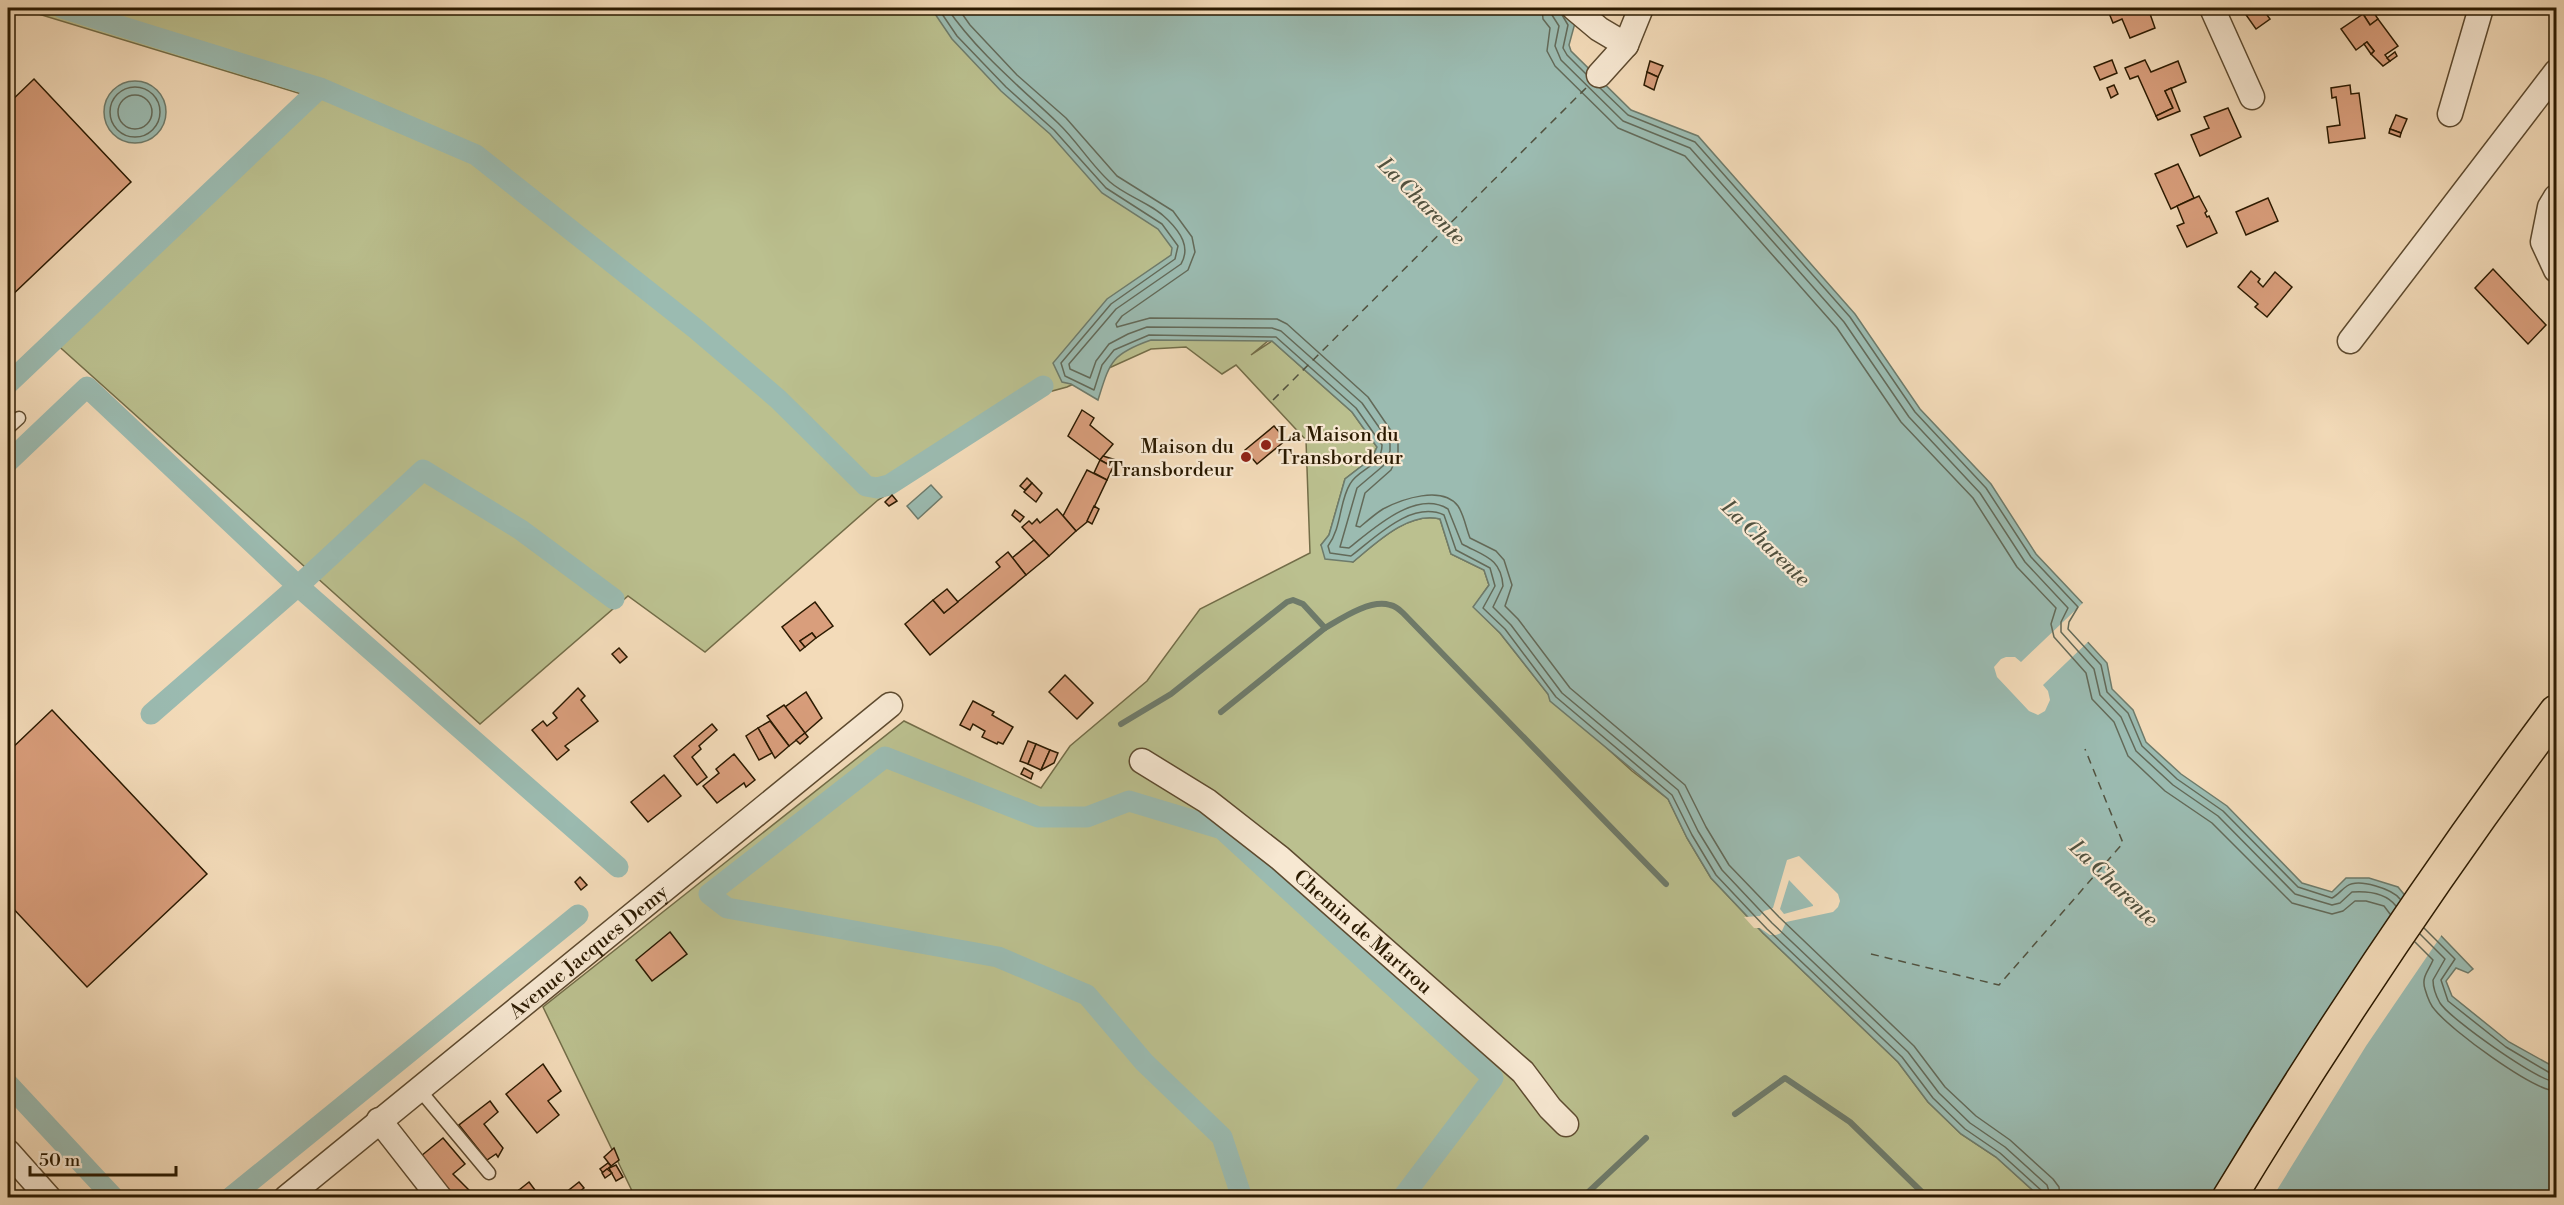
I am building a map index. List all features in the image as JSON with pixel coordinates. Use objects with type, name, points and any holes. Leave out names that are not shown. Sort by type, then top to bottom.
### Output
[{"type":"main road","points":[[2229,1197],[2365,980],[2433,881],[2556,711]]},
{"type":"main road","points":[[2254,1197],[2391,981],[2556,747]]},
{"type":"street","points":[[1574,8],[1599,29],[1626,45]]},
{"type":"street","points":[[1599,75],[1626,45],[1641,8]]},
{"type":"street","points":[[2212,8],[2252,97]]},
{"type":"street","points":[[2450,114],[2481,8]]},
{"type":"street","points":[[2350,341],[2556,72]]},
{"type":"street","points":[[2556,196],[2550,207],[2543,242],[2556,270]]},
{"type":"street","name":"Avenue Jacques Demy","points":[[286,1197],[890,705]]},
{"type":"street","name":"Chemin de Martrou","points":[[1142,761],[1206,801],[1280,858],[1523,1072],[1550,1108],[1566,1124]]},
{"type":"street","points":[[379,1120],[440,1197]]},
{"type":"street","points":[[8,1152],[49,1197]]},
{"type":"lane","points":[[418,1088],[489,1173]]},
{"type":"green space","points":[[8,8],[957,8],[1185,254],[1154,326],[1269,340],[1251,355],[1272,341],[1352,412],[1377,447],[1372,458],[1345,479],[1329,535],[1321,545],[1353,562],[1382,538],[1404,524],[1428,518],[1440,519],[1451,554],[1484,570],[1489,585],[1474,607],[1500,633],[1548,694],[1632,771],[1668,799],[1687,838],[1711,878],[1763,933],[1898,1062],[1928,1102],[1961,1134],[1996,1157],[2040,1197],[635,1197],[543,1007],[904,721],[1041,788],[1070,746],[1147,681],[1200,609],[1310,553],[1306,440],[1236,365],[1222,374],[1186,347],[1151,349],[1067,387],[1045,393],[878,500],[705,652],[628,596],[480,724],[53,341],[308,96],[32,12],[8,10]]},
{"type":"water","name":"La Charente","points":[[931,8],[1562,8],[1575,23],[1569,45],[1571,51],[1631,110],[1698,136],[1855,314],[1920,409],[1991,484],[2036,554],[2088,609],[2073,626],[2107,663],[2112,689],[2133,710],[2146,742],[2181,774],[2227,806],[2302,883],[2332,892],[2346,878],[2369,878],[2398,887],[2422,916],[2473,969],[2468,973],[2456,968],[2446,981],[2452,996],[2509,1042],[2556,1068],[2556,1197],[2040,1197],[1996,1157],[1961,1134],[1928,1102],[1898,1062],[1763,933],[1711,878],[1687,838],[1668,799],[1550,701],[1548,694],[1500,633],[1473,607],[1489,585],[1484,570],[1451,554],[1440,519],[1428,518],[1404,524],[1382,538],[1353,562],[1325,559],[1321,545],[1329,535],[1345,479],[1372,458],[1377,447],[1352,412],[1272,341],[1151,340],[1128,350],[1114,361],[1109,368],[1098,400],[1071,384],[1062,382],[1053,363],[1107,299],[1171,255],[1172,248],[1158,229],[1102,193],[1050,134],[1001,91],[952,39]]},
{"type":"water","points":[[135,81],[147,83],[157,90],[164,100],[166,112],[164,124],[157,134],[147,141],[135,143],[123,141],[113,134],[106,124],[104,112],[106,100],[113,90],[123,83]]},
{"type":"water","points":[[931,485],[942,497],[918,519],[907,506]]},
{"type":"pier","points":[[2085,601],[2091,610],[2077,626],[2090,640],[2043,685],[2048,691],[2050,700],[2045,711],[2038,715],[2029,711],[1997,677],[1994,667],[2006,657],[2015,657],[2021,662]]},
{"type":"pier","points":[[1799,856],[1838,894],[1840,901],[1833,912],[1786,922],[1781,933],[1770,935],[1760,928],[1754,928],[1744,917],[1760,916],[1764,911],[1773,908],[1787,860]],"holes":[[[1789,880],[1813,905],[1784,914],[1780,909]]]},
{"type":"pier","points":[[2406,893],[2443,933],[2366,1046],[2272,1198],[2212,1197]]},
{"type":"building","points":[[2107,8],[2148,8],[2155,28],[2130,38],[2122,19],[2113,23]]},
{"type":"building","points":[[2250,8],[2262,8],[2270,19],[2256,29],[2244,12]]},
{"type":"building","points":[[2371,8],[2378,19],[2370,25],[2363,14]]},
{"type":"building","points":[[2363,14],[2370,25],[2378,19],[2398,46],[2385,55],[2390,61],[2383,66],[2371,54],[2374,51],[2367,42],[2356,50],[2341,29]]},
{"type":"building","points":[[2367,42],[2374,51],[2371,54],[2364,44]]},
{"type":"building","points":[[2395,52],[2397,56],[2390,61],[2387,58]]},
{"type":"building","points":[[2112,60],[2117,73],[2100,80],[2094,67]]},
{"type":"building","points":[[2145,60],[2151,72],[2178,61],[2186,82],[2165,91],[2173,108],[2156,116],[2138,76],[2130,79],[2125,68]]},
{"type":"building","points":[[1650,61],[1663,66],[1658,77],[1647,72]]},
{"type":"building","points":[[1647,72],[1658,77],[1654,90],[1644,85]]},
{"type":"building","points":[[34,79],[131,182],[8,299],[8,104]]},
{"type":"building","points":[[2114,85],[2118,94],[2111,98],[2107,88]]},
{"type":"building","points":[[2350,85],[2351,94],[2359,93],[2365,138],[2329,143],[2327,127],[2340,125],[2336,97],[2332,98],[2331,88]]},
{"type":"building","points":[[2171,88],[2180,111],[2158,120],[2156,116],[2173,108],[2165,91]]},
{"type":"building","points":[[2228,108],[2241,137],[2200,156],[2191,135],[2209,128],[2204,117]]},
{"type":"building","points":[[2396,115],[2407,119],[2401,133],[2390,129]]},
{"type":"building","points":[[2390,129],[2401,133],[2400,137],[2389,133]]},
{"type":"building","points":[[2178,164],[2194,198],[2171,209],[2155,174]]},
{"type":"building","points":[[2199,196],[2207,211],[2205,213],[2207,217],[2209,216],[2217,233],[2187,247],[2177,226],[2184,223],[2177,206]]},
{"type":"building","points":[[2268,198],[2278,221],[2246,235],[2236,212]]},
{"type":"building","points":[[2493,269],[2546,325],[2528,344],[2475,288]]},
{"type":"building","points":[[2251,271],[2260,279],[2258,282],[2263,287],[2275,272],[2292,287],[2267,317],[2255,307],[2258,304],[2238,287]]},
{"type":"building","points":[[1082,410],[1094,418],[1090,425],[1113,444],[1100,460],[1068,436]]},
{"type":"building","name":"La Maison du Transbordeur","points":[[1274,426],[1286,440],[1257,464],[1245,450]]},
{"type":"building","points":[[1103,456],[1116,460],[1113,467],[1100,460]]},
{"type":"building","points":[[1100,460],[1113,467],[1107,480],[1094,473]]},
{"type":"building","points":[[1087,470],[1107,480],[1087,522],[1076,531],[1063,516]]},
{"type":"building","points":[[1027,478],[1032,483],[1025,490],[1020,486]]},
{"type":"building","points":[[1032,483],[1042,493],[1036,502],[1024,492]]},
{"type":"building","points":[[892,495],[897,501],[889,506],[885,502]]},
{"type":"building","points":[[1094,506],[1099,509],[1092,524],[1087,521]]},
{"type":"building","points":[[1057,509],[1076,531],[1049,556],[1022,527],[1029,521],[1032,524],[1037,519],[1040,523]]},
{"type":"building","points":[[1015,510],[1024,517],[1020,522],[1012,515]]},
{"type":"building","points":[[1034,540],[1049,556],[1026,575],[1012,558]]},
{"type":"building","points":[[1008,552],[1026,575],[930,655],[905,624],[933,600],[944,613],[1000,567],[996,562]]},
{"type":"building","points":[[947,589],[958,602],[944,613],[933,600]]},
{"type":"building","points":[[815,602],[833,626],[816,638],[812,633],[800,641],[805,647],[800,651],[782,627]]},
{"type":"building","points":[[812,633],[816,638],[805,647],[800,641]]},
{"type":"building","points":[[619,648],[627,657],[620,663],[612,654]]},
{"type":"building","points":[[1065,675],[1093,703],[1077,719],[1049,692]]},
{"type":"building","points":[[578,688],[585,696],[581,700],[598,721],[565,746],[569,750],[557,760],[532,730],[543,721],[547,726],[557,718],[553,713]]},
{"type":"building","points":[[806,692],[822,718],[805,733],[785,707]]},
{"type":"building","points":[[973,701],[994,712],[992,715],[1013,727],[1003,744],[998,742],[997,744],[982,737],[985,731],[973,724],[970,730],[960,725]]},
{"type":"building","points":[[784,705],[805,733],[789,746],[767,716]]},
{"type":"building","points":[[52,710],[207,874],[87,987],[8,903],[8,752]]},
{"type":"building","points":[[770,721],[789,746],[775,758],[758,728]]},
{"type":"building","points":[[712,724],[717,730],[699,746],[701,749],[692,757],[707,777],[697,785],[674,756]]},
{"type":"building","points":[[758,728],[772,753],[759,760],[746,736]]},
{"type":"building","points":[[805,733],[808,737],[800,744],[796,740]]},
{"type":"building","points":[[1028,741],[1036,744],[1028,764],[1020,761]]},
{"type":"building","points":[[1036,744],[1050,750],[1041,770],[1028,764]]},
{"type":"building","points":[[1050,750],[1058,753],[1054,763],[1041,770]]},
{"type":"building","points":[[734,754],[755,780],[746,787],[744,783],[717,803],[703,786],[719,773],[716,769]]},
{"type":"building","points":[[1024,768],[1033,773],[1031,779],[1021,774]]},
{"type":"building","points":[[664,775],[681,796],[648,822],[631,802]]},
{"type":"building","points":[[580,877],[587,885],[581,890],[575,882]]},
{"type":"building","points":[[670,932],[687,954],[652,981],[636,960]]},
{"type":"building","points":[[543,1064],[561,1091],[548,1101],[559,1115],[537,1133],[506,1094]]},
{"type":"building","points":[[490,1101],[498,1112],[484,1124],[503,1148],[498,1157],[496,1154],[487,1160],[459,1125]]},
{"type":"building","points":[[443,1138],[465,1164],[453,1174],[474,1195],[472,1198],[454,1198],[421,1156]]},
{"type":"building","points":[[614,1148],[619,1160],[611,1166],[604,1157]]},
{"type":"building","points":[[608,1163],[611,1166],[603,1173],[600,1169]]},
{"type":"building","points":[[616,1165],[623,1177],[616,1181],[609,1168]]},
{"type":"building","points":[[607,1169],[612,1173],[605,1178],[602,1173]]},
{"type":"building","points":[[529,1182],[541,1198],[517,1198],[522,1193],[519,1190]]},
{"type":"building","points":[[579,1182],[584,1188],[572,1198],[567,1198],[564,1194]]},
{"type":"building","points":[[519,1190],[522,1193],[517,1198],[509,1198]]},
{"type":"waterway","points":[[62,8],[320,88],[476,155],[696,329],[778,399],[866,486],[877,488],[889,485],[1043,386]]},
{"type":"waterway","points":[[8,384],[320,88]]},
{"type":"waterway","points":[[8,462],[87,387],[298,586],[618,867]]},
{"type":"waterway","points":[[151,714],[298,586],[423,470],[521,530],[614,599]]},
{"type":"waterway","points":[[1121,724],[1171,694],[1287,602],[1293,600],[1303,604],[1325,628]]},
{"type":"waterway","points":[[1221,712],[1325,628],[1365,607],[1382,604],[1392,606],[1403,613],[1666,884]]},
{"type":"waterway","points":[[1242,1198],[1222,1137],[1144,1062],[1087,995],[998,957],[727,908],[709,894],[885,757],[1038,817],[1087,817],[1129,801],[1222,829],[1493,1078],[1402,1198]]},
{"type":"waterway","points":[[230,1198],[578,915]]},
{"type":"waterway","points":[[1735,1114],[1785,1078],[1850,1122],[1928,1198]]},
{"type":"waterway","points":[[8,1084],[114,1198]]},
{"type":"waterway","points":[[1582,1198],[1646,1138]]},
{"type":"ferry route","points":[[1273,400],[1591,83]]},
{"type":"ferry route","points":[[1871,954],[1999,985],[2123,843],[2085,749]]},
{"type":"place","name":"La Maison du Transbordeur","points":[[1266,445]]},
{"type":"place","name":"Maison du Transbordeur","points":[[1246,457]]}]
